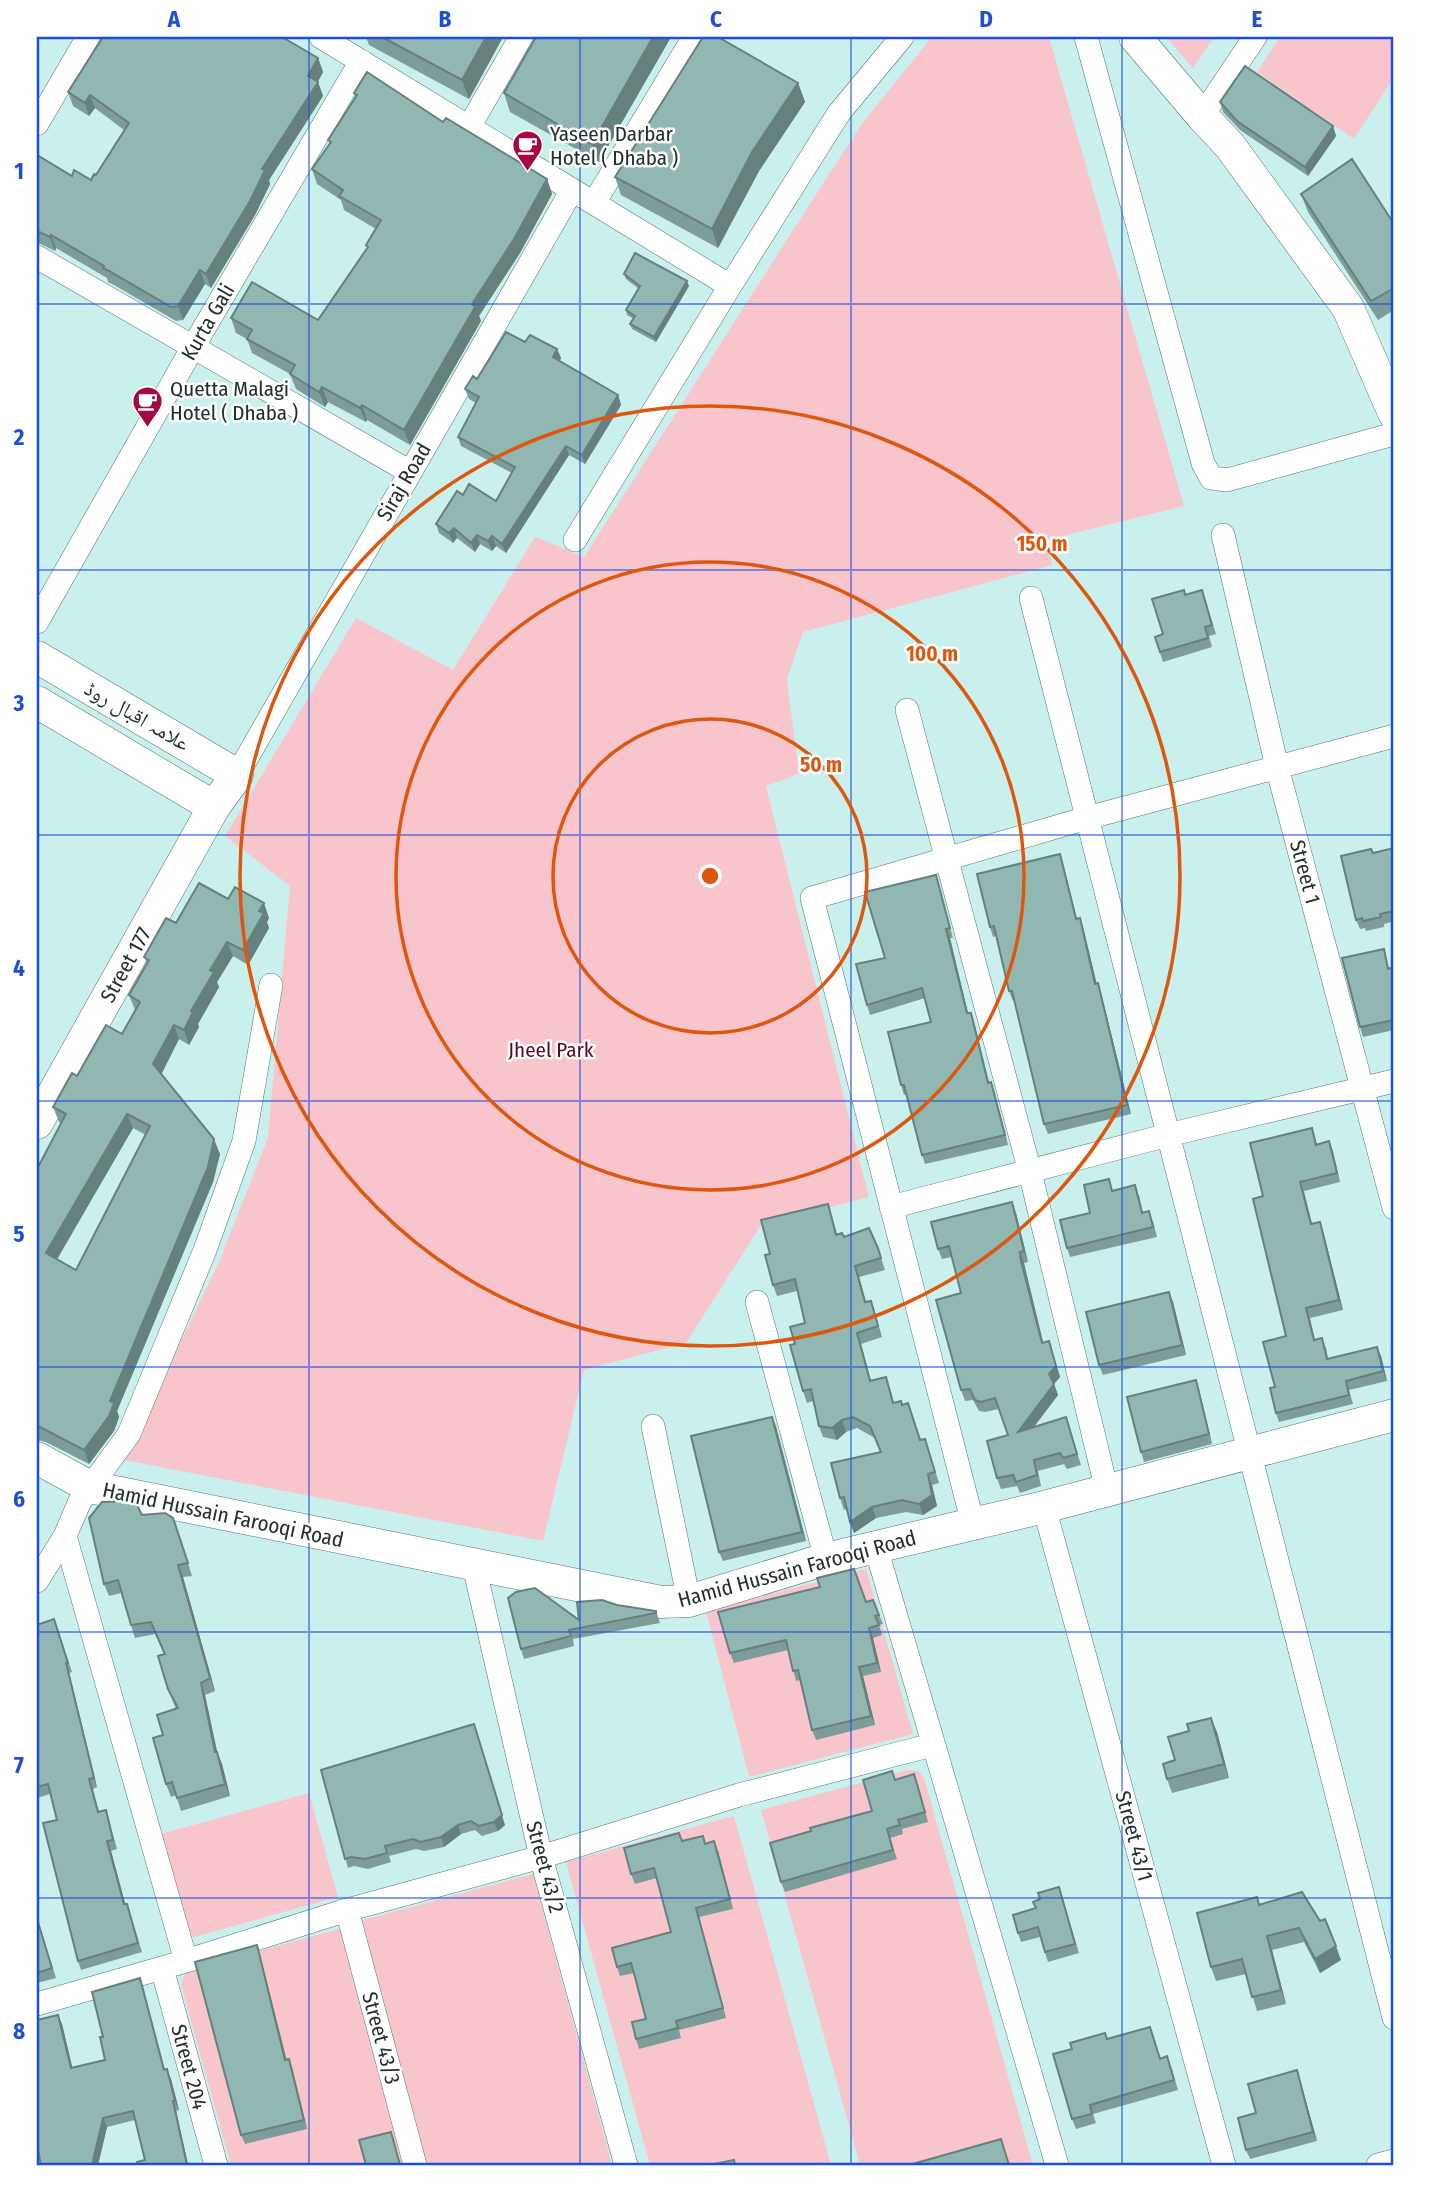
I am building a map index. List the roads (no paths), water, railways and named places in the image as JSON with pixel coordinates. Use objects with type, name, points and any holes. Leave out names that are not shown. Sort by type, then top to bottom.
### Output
[{"type":"street","points":[[37,124],[88,37]]},
{"type":"street","points":[[321,37],[730,286]]},
{"type":"street","points":[[469,127],[521,37]]},
{"type":"street","points":[[594,204],[694,37]]},
{"type":"street","points":[[575,540],[839,113],[901,37]]},
{"type":"street","points":[[1086,37],[1203,463],[1211,478],[1227,480],[1394,434]]},
{"type":"street","points":[[1135,37],[1262,186],[1348,308],[1394,413]]},
{"type":"street","points":[[1202,116],[1255,37]]},
{"type":"street","name":"Kurta Gali","points":[[37,622],[193,347],[361,61]]},
{"type":"street","name":"Siraj Road","points":[[237,775],[572,190]]},
{"type":"street","points":[[37,257],[410,472]]},
{"type":"street","name":"Street 1","points":[[1223,535],[1277,767],[1394,1208]]},
{"type":"street","points":[[1031,598],[1394,2018]]},
{"type":"street","name":"علامہ اقبال روڈ","points":[[37,657],[237,775]]},
{"type":"street","name":"علامہ اقبال روڈ","points":[[37,702],[214,807]]},
{"type":"street","points":[[906,710],[1030,1172],[1107,1491]]},
{"type":"street","points":[[973,1524],[812,898],[1087,818],[1394,736]]},
{"type":"street","name":"Street 177","points":[[38,1117],[214,807],[237,775]]},
{"type":"street","points":[[37,1581],[65,1536],[80,1501],[129,1434],[225,1196],[244,1141],[271,985]]},
{"type":"street","points":[[891,1208],[1168,1135],[1394,1081]]},
{"type":"street","points":[[757,1302],[826,1559]]},
{"type":"street","name":"Hamid Hussain Farooqi Road","points":[[37,1458],[90,1488],[661,1602],[688,1601],[826,1559],[1044,1507],[1394,1415]]},
{"type":"street","points":[[653,1426],[688,1601]]},
{"type":"street","name":"Street 43/1","points":[[1044,1507],[1224,2165]]},
{"type":"street","points":[[65,1536],[186,1961]]},
{"type":"street","points":[[876,1548],[1057,2165]]},
{"type":"street","name":"Street 43/2","points":[[474,1566],[541,1857],[626,2165]]},
{"type":"street","points":[[37,2004],[186,1961],[346,1910],[541,1857],[739,1795],[932,1745]]},
{"type":"street","name":"Street 43/3","points":[[346,1910],[415,2165]]},
{"type":"street","name":"Street 204","points":[[162,1968],[216,2165]]},
{"type":"street","points":[[1378,2165],[1394,2161]]},
{"type":"place","name":"Yaseen Darbar Hotel ( Dhaba )","points":[[527,173]]},
{"type":"place","name":"Quetta Malagi Hotel ( Dhaba )","points":[[147,428]]},
{"type":"park label","name":"Jheel Park","points":[[551,1050]]}]
